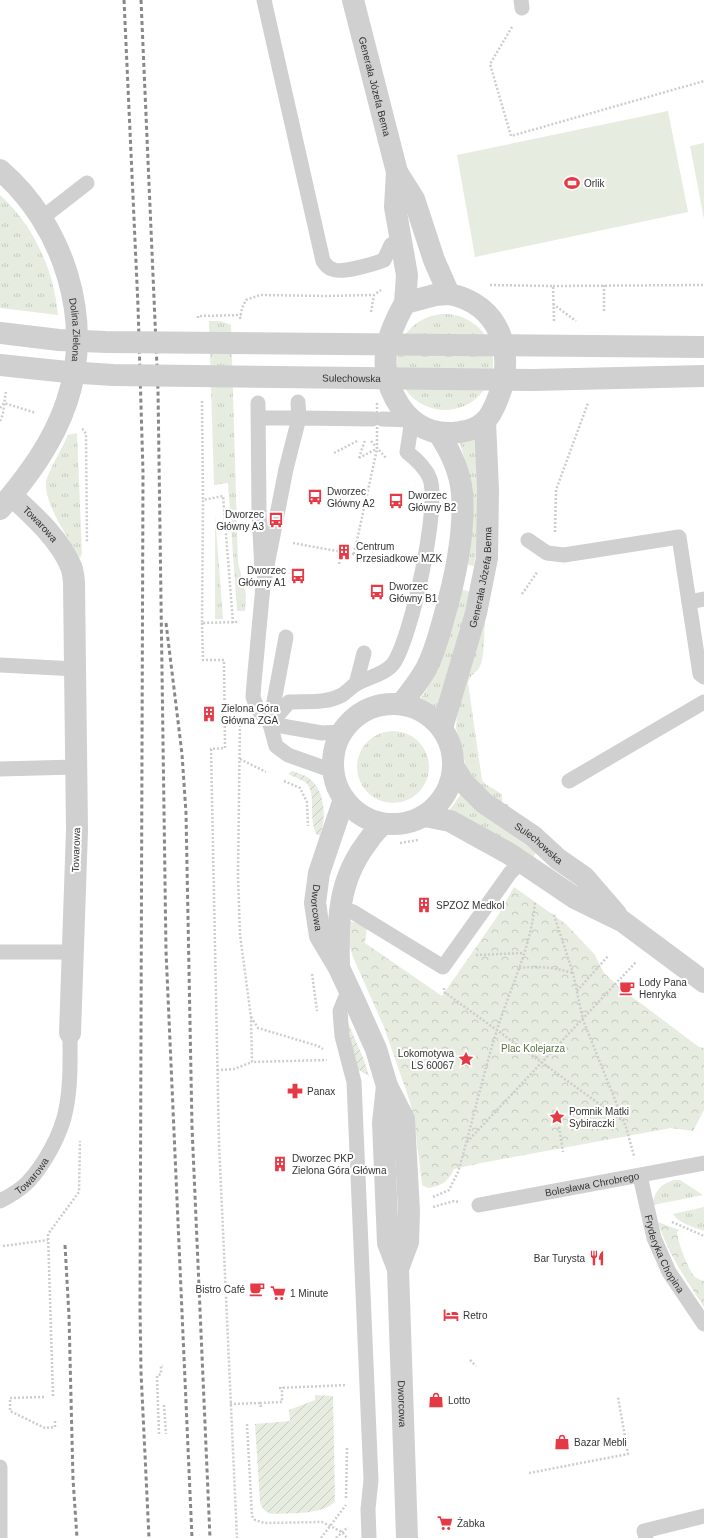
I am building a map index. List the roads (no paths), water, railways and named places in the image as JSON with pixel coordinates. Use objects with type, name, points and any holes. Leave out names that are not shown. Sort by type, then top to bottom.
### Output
[{"type":"street","name":"Generała Józefa Bema","points":[[353,0],[397,172],[395,207],[407,275],[405,303]]},
{"type":"street","name":"Dolina Zielona","points":[[0,170],[14,181],[28,197],[42,218],[64,261],[70,282],[77,327],[76,363],[69,395],[59,421],[38,461],[4,503]]},
{"type":"street","name":"Generała Józefa Bema","points":[[397,172],[414,199],[434,260],[449,294]]},
{"type":"street","points":[[449,294],[460,296],[468,300],[493,319],[503,341],[505,364],[502,389],[494,407],[485,421],[469,431],[440,434],[430,431],[412,420],[400,407],[389,386],[385,366],[386,350],[391,330],[405,303],[435,295],[449,294]]},
{"type":"street","points":[[0,333],[59,340],[106,342],[704,347]]},
{"type":"street","name":"Sulechowska","points":[[0,365],[113,375],[533,380],[704,376]]},
{"type":"street","name":"Generała Józefa Bema","points":[[442,728],[476,613],[487,558],[488,490],[485,421]]},
{"type":"street","points":[[401,704],[426,669],[436,648],[456,572],[461,523],[462,493],[453,458],[440,434]]},
{"type":"street","name":"Towarowa","points":[[4,503],[43,525],[55,541],[72,569],[74,584],[77,830],[70,1033]]},
{"type":"street","points":[[384,704],[401,704],[417,708],[431,716],[442,728],[449,740],[453,753],[454,767],[452,782],[436,807],[424,816],[412,822],[398,825],[384,824],[369,820],[355,811],[344,799],[337,786],[333,771],[333,758],[336,745],[342,732],[353,719],[367,709],[384,704]]},
{"type":"street","name":"Sulechowska","points":[[454,767],[463,782],[484,803],[533,836],[558,859],[584,877],[622,921]]},
{"type":"street","name":"Dworcowa","points":[[344,799],[319,873],[315,904],[320,936],[339,968],[349,989],[376,1049],[387,1086],[404,1119],[409,1211],[408,1242],[398,1269],[407,1538]]},
{"type":"street","name":"Sulechowska","points":[[424,816],[450,821],[484,839],[575,898],[622,921],[704,982]]},
{"type":"street","name":"Dworcowa","points":[[339,968],[338,922],[345,886],[359,853],[375,832],[384,824]]},
{"type":"lane","points":[[264,0],[323,261],[333,270],[340,271],[384,260],[392,245],[401,238]]},
{"type":"lane","points":[[42,218],[87,183]]},
{"type":"lane","points":[[298,402],[298,418],[286,469],[263,586],[253,697],[257,708],[270,724],[276,746],[288,754],[333,771]]},
{"type":"lane","points":[[258,403],[260,551],[263,586]]},
{"type":"lane","points":[[259,418],[412,420],[406,452],[417,459],[430,479],[432,494],[429,534],[417,600],[401,650],[392,665],[377,676],[356,684],[344,694],[333,699],[315,702],[289,702],[270,724]]},
{"type":"lane","points":[[528,540],[547,553],[564,555],[679,537],[697,601],[700,674],[704,677]]},
{"type":"lane","points":[[270,724],[286,638]]},
{"type":"lane","points":[[356,684],[364,653]]},
{"type":"lane","points":[[0,665],[76,669]]},
{"type":"lane","points":[[568,781],[704,702]]},
{"type":"lane","points":[[270,724],[322,733],[342,732]]},
{"type":"lane","points":[[0,769],[76,767]]},
{"type":"lane","points":[[340,908],[353,912],[447,962],[510,872],[521,862]]},
{"type":"lane","points":[[0,952],[72,952]]},
{"type":"lane","points":[[349,989],[340,1011],[342,1036],[354,1082],[371,1480],[368,1509],[369,1538]]},
{"type":"lane","name":"Towarowa","points":[[0,1201],[15,1193],[27,1183],[36,1172],[61,1127],[66,1110],[68,1090],[70,1033]]},
{"type":"lane","name":"Bolesława Chrobrego","points":[[479,1205],[704,1163]]},
{"type":"lane","name":"Fryderyka Chopina","points":[[640,1176],[654,1238],[669,1272],[704,1324]]},
{"type":"lane","points":[[0,1468],[0,1538]]},
{"type":"lane","points":[[646,1538],[644,1531],[704,1516]]},
{"type":"railway","points":[[124,0],[138,306],[143,472],[140,1308],[141,1372],[149,1538]]},
{"type":"railway","points":[[141,0],[158,390],[166,951],[192,1538]]},
{"type":"railway","points":[[166,623],[182,754],[186,813],[192,1127],[210,1538]]},
{"type":"railway","points":[[65,1245],[69,1316],[73,1479],[77,1538]]},
{"type":"place","name":"Orlik","points":[[572,183]]},
{"type":"place","name":"Dworzec Główny A2","points":[[315,497]]},
{"type":"place","name":"Dworzec Główny B2","points":[[396,501]]},
{"type":"place","name":"Dworzec Główny A3","points":[[276,520]]},
{"type":"place","name":"Centrum Przesiadkowe MZK","points":[[344,552]]},
{"type":"place","name":"Dworzec Główny A1","points":[[298,576]]},
{"type":"place","name":"Dworzec Główny B1","points":[[377,592]]},
{"type":"place","name":"Zielona Góra Główna ZGA","points":[[209,714]]},
{"type":"place","name":"SPZOZ Medkol","points":[[424,905]]},
{"type":"place","name":"Lody Pana Henryka","points":[[627,988]]},
{"type":"place","name":"Lokomotywa LS 60067","points":[[466,1059]]},
{"type":"place","name":"Panax","points":[[295,1091]]},
{"type":"place","name":"Pomnik Matki Sybiraczki","points":[[557,1117]]},
{"type":"place","name":"Dworzec PKP Zielona Góra Główna","points":[[280,1164]]},
{"type":"place","name":"Bar Turysta","points":[[597,1258]]},
{"type":"place","name":"Bistro Café","points":[[257,1289]]},
{"type":"place","name":"1 Minute","points":[[278,1293]]},
{"type":"place","name":"Retro","points":[[451,1315]]},
{"type":"place","name":"Lotto","points":[[436,1400]]},
{"type":"place","name":"Bazar Mebli","points":[[562,1442]]},
{"type":"place","name":"Żabka","points":[[445,1523]]},
{"type":"park label","name":"Plac Kolejarza","points":[[533,1048]]}]
